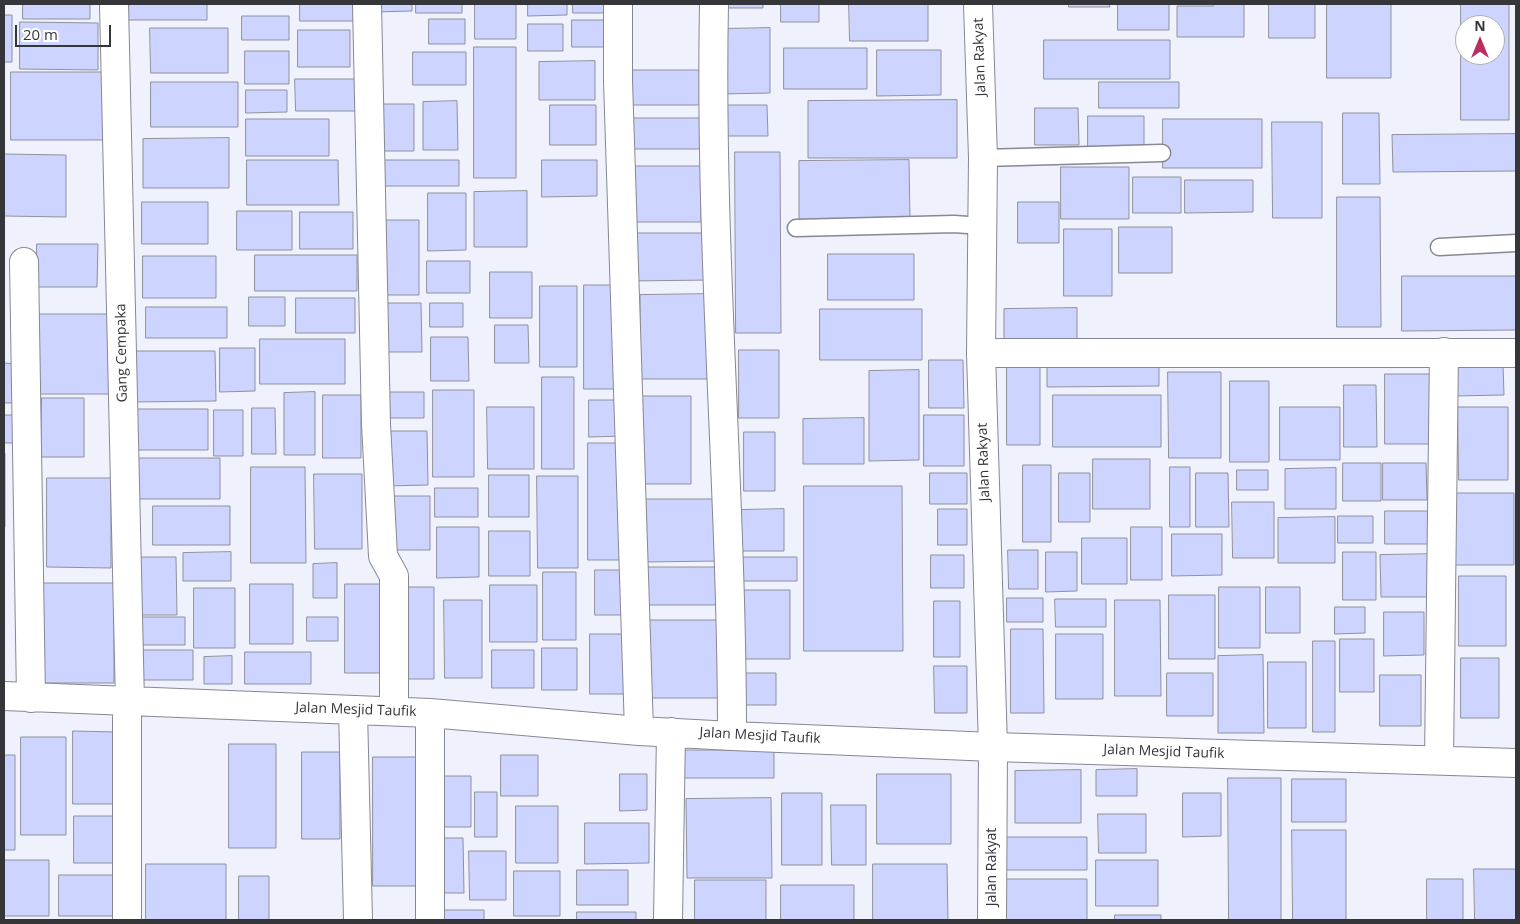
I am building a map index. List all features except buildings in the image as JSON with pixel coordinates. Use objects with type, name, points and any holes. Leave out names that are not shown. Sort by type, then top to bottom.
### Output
[{"type":"street","name":"Gang Cempaka","points":[[114,4],[128,703],[127,920]]},
{"type":"street","points":[[368,4],[376,424],[383,556],[394,576],[394,711]]},
{"type":"street","points":[[618,4],[618,81],[639,731]]},
{"type":"street","points":[[714,4],[712,127],[732,610],[732,736]]},
{"type":"street","name":"Jalan Rakyat","points":[[978,4],[983,158],[981,353],[993,747],[992,920]]},
{"type":"street","points":[[24,262],[31,698]]},
{"type":"street","points":[[1440,760],[1444,352]]},
{"type":"street","points":[[981,353],[1516,353]]},
{"type":"street","name":"Jalan Mesjid Taufik","points":[[4,696],[128,703],[394,711],[639,731],[732,736],[993,747],[1516,762]]},
{"type":"street","points":[[353,710],[358,920]]},
{"type":"street","points":[[430,713],[430,920]]},
{"type":"street","points":[[668,920],[671,732]]},
{"type":"lane","points":[[983,158],[1162,153]]},
{"type":"lane","points":[[796,228],[954,224],[982,226]]},
{"type":"lane","points":[[1440,247],[1516,243]]}]
